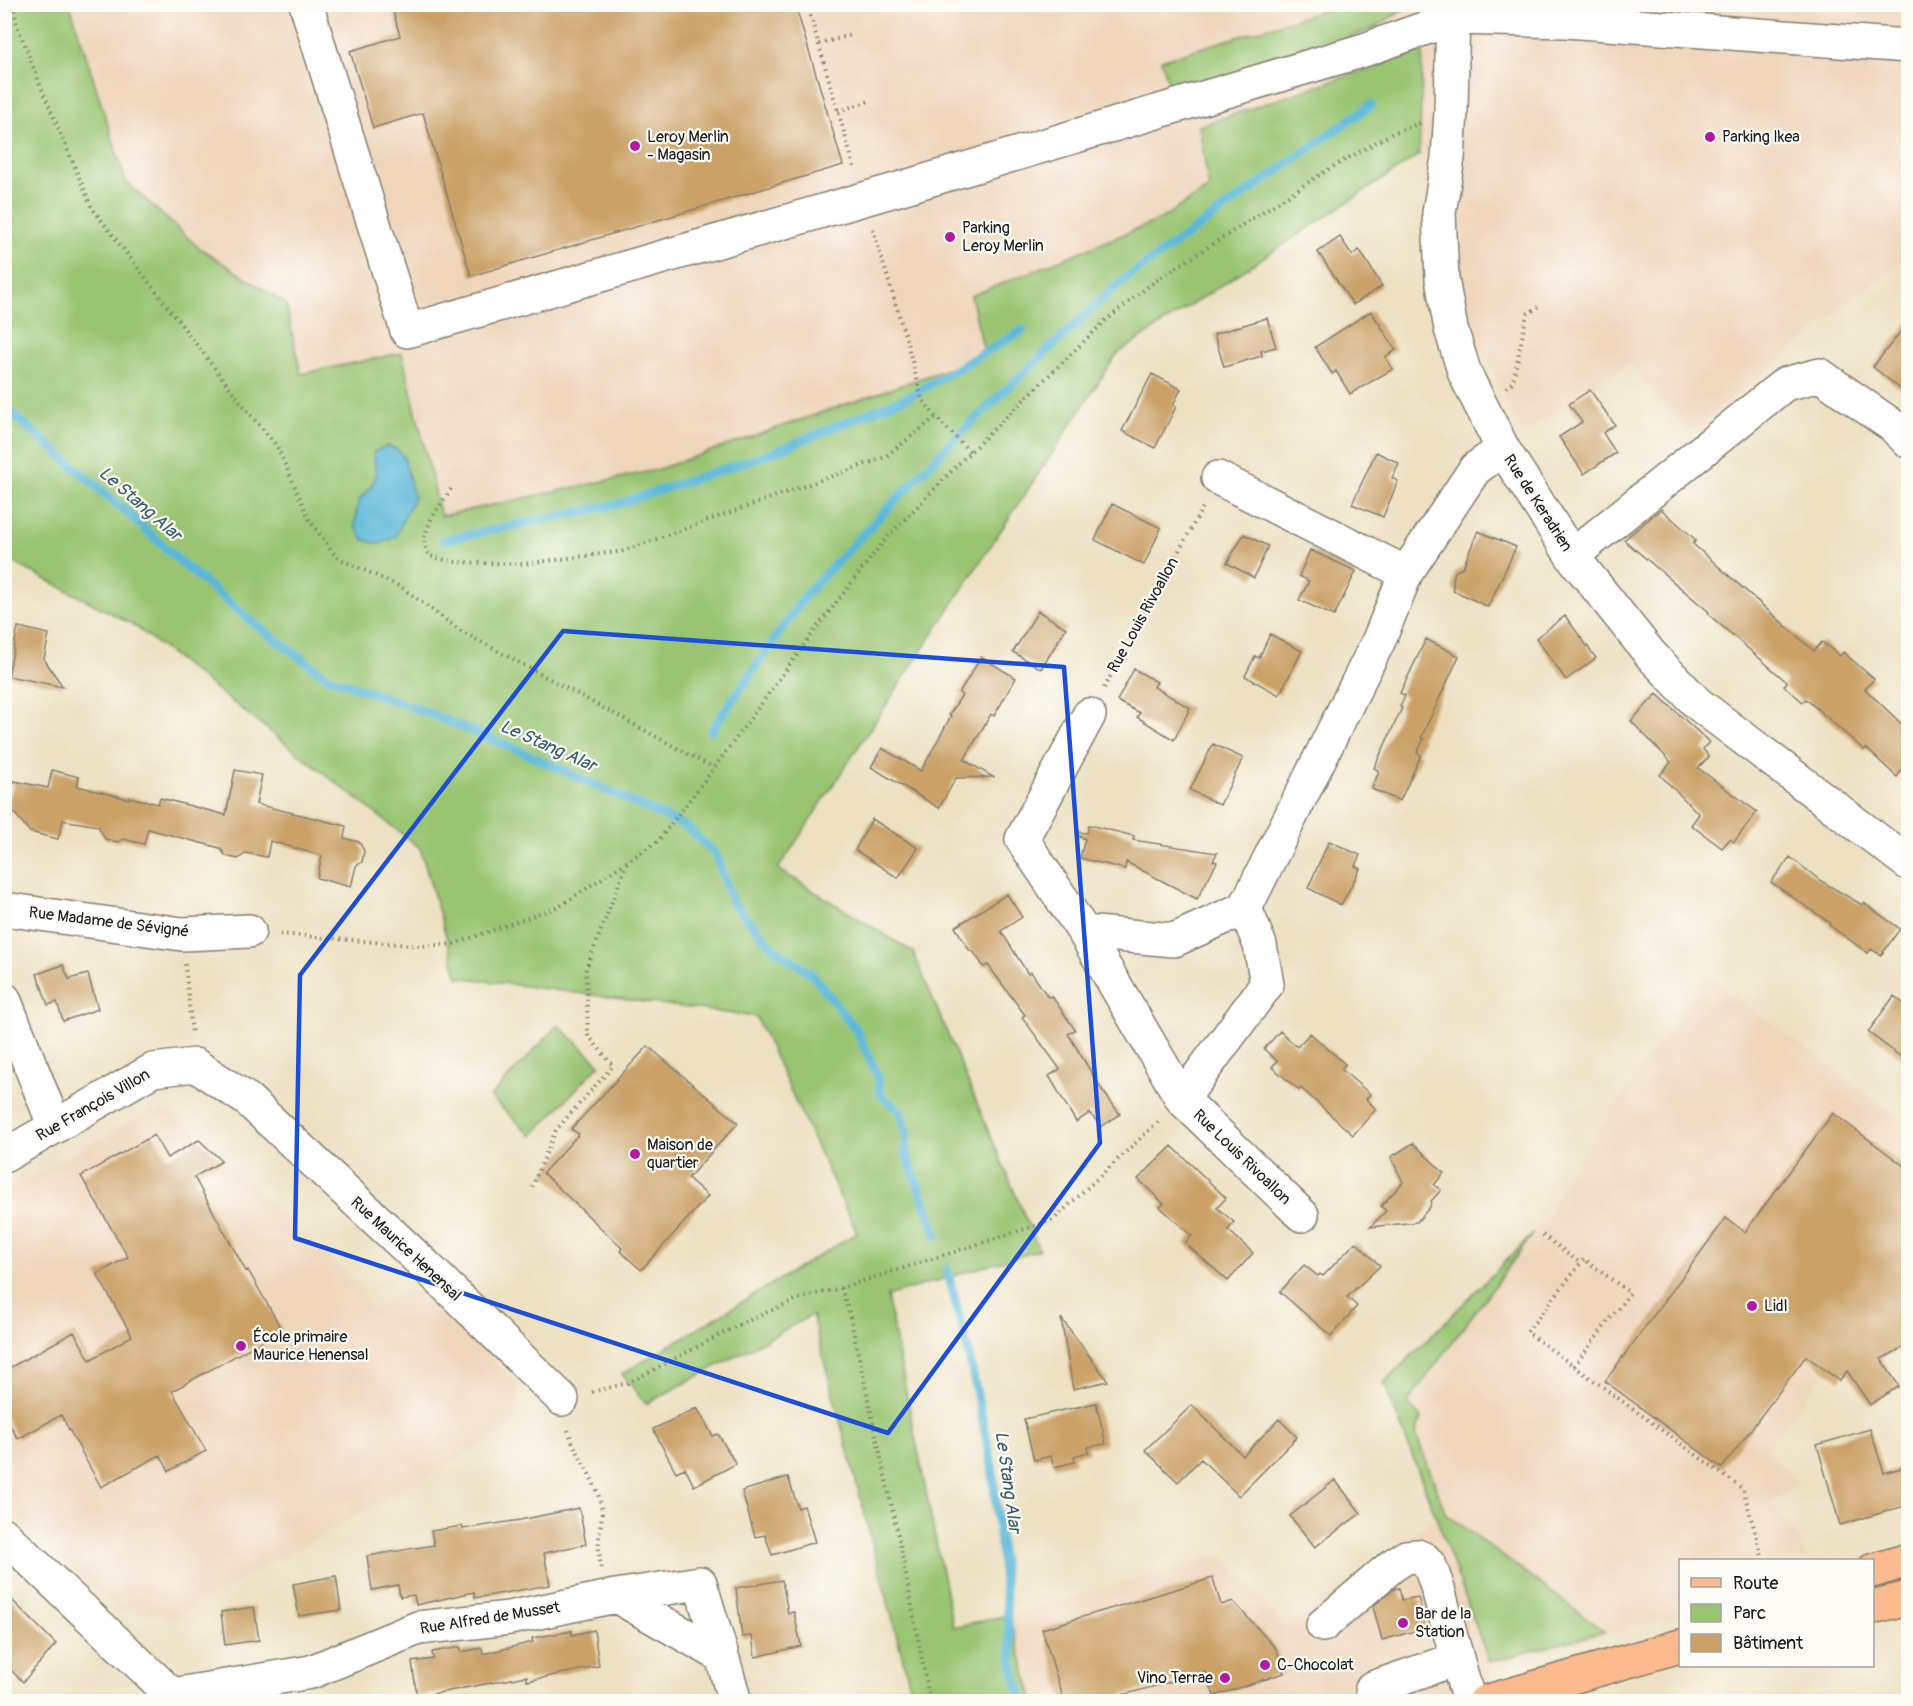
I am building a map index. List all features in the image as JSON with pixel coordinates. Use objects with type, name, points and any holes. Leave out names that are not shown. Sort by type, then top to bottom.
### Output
[{"type":"main road","points":[[1874,1569],[1908,1560]]},
{"type":"main road","points":[[1874,1606],[1908,1598]]},
{"type":"main road","points":[[1485,1701],[1679,1646]]},
{"type":"street","points":[[306,4],[407,331],[895,190],[1364,50],[1454,11],[1537,13],[1908,46]]},
{"type":"street","name":"Rue de Keradrien","points":[[1454,11],[1448,158],[1439,213],[1442,279],[1451,329],[1465,374],[1503,449],[1572,556],[1651,655],[1697,703],[1908,862]]},
{"type":"street","points":[[1572,556],[1785,384],[1820,375],[1893,426],[1908,441]]},
{"type":"street","points":[[1084,932],[1174,940],[1245,908],[1379,640],[1406,573],[1475,469],[1503,449]]},
{"type":"street","points":[[1218,478],[1406,573]]},
{"type":"street","name":"Rue Louis Rivoallon","points":[[1089,715],[1022,839],[1084,932],[1182,1099],[1302,1215]]},
{"type":"street","name":"Rue Louis Rivoallon","points":[[1182,1099],[1267,984],[1260,945],[1245,908]]},
{"type":"street","name":"Rue Madame de Sévigné","points":[[4,909],[182,934],[249,931]]},
{"type":"street","points":[[4,999],[55,1127]]},
{"type":"street","name":"Rue François Villon","points":[[4,1156],[153,1070],[195,1065],[248,1100]]},
{"type":"street","name":"Rue Maurice Henensal","points":[[248,1100],[427,1267],[562,1399]]},
{"type":"street","name":"Rue Alfred de Musset","points":[[4,1535],[172,1695],[311,1672],[418,1628],[509,1618],[611,1597],[700,1583],[735,1701]]},
{"type":"street","points":[[1323,1625],[1393,1565],[1406,1557],[1417,1556],[1424,1559],[1430,1566],[1469,1701]]},
{"type":"street","points":[[611,1597],[722,1656]]},
{"type":"street","points":[[1372,1688],[1456,1659]]},
{"type":"path","points":[[13,4],[17,25],[41,87],[93,208],[277,446],[309,519],[336,557],[401,586],[461,631],[714,768]]},
{"type":"path","points":[[819,44],[851,35]]},
{"type":"path","points":[[838,111],[870,101]]},
{"type":"path","points":[[249,931],[422,946],[454,944],[560,906],[658,842],[883,542],[970,452],[1106,320],[1154,282],[1329,169],[1391,134],[1451,111]]},
{"type":"path","points":[[1485,413],[1513,381],[1527,314],[1538,308]]},
{"type":"path","points":[[905,335],[922,399],[970,452]]},
{"type":"path","points":[[451,489],[430,519],[423,540],[429,556],[454,562],[524,564],[623,552],[885,457],[936,417]]},
{"type":"path","name":"Rue Louis Rivoallon","points":[[1089,715],[1218,478]]},
{"type":"path","points":[[532,1187],[556,1130],[614,1066],[588,1035],[586,969],[627,862]]},
{"type":"path","points":[[182,934],[192,1035]]},
{"type":"path","points":[[611,1597],[602,1576],[598,1543],[602,1512],[585,1464],[573,1443],[566,1423],[562,1399],[628,1383],[743,1323],[797,1299],[841,1288],[1053,1220],[1182,1099]]},
{"type":"path","points":[[1543,1235],[1580,1263]]},
{"type":"path","points":[[1574,1366],[1630,1293],[1584,1259],[1527,1332],[1743,1489],[1763,1559]]},
{"type":"path","points":[[841,1288],[849,1312],[902,1549],[930,1701]]},
{"type":"highlighted area","points":[[563,631],[1064,667],[1100,1143],[888,1433],[295,1238],[300,975]]},
{"type":"shaded area","points":[[70,5],[1908,5],[1908,255],[1690,433],[1629,363],[1523,434],[1461,307],[1465,158],[1419,155],[1422,50],[1159,220],[985,355],[656,470],[440,516],[402,353],[301,374],[286,304],[198,247],[126,182]]},
{"type":"shaded area","points":[[1706,975],[1908,1124],[1908,1259],[1851,1331],[1848,1341],[1767,1449],[1797,1482],[1771,1503],[1799,1539],[1807,1559],[1679,1559],[1679,1615],[1495,1666],[1479,1701],[1034,1701],[1009,1615],[1222,1554],[1287,1629],[1436,1517],[1384,1383],[1546,1219],[1568,1174]]},
{"type":"shaded area","name":"École primaire Maurice Henensal","points":[[169,1110],[361,1286],[371,1309],[413,1288],[519,1384],[514,1427],[176,1617],[118,1611],[5,1505],[4,1192],[149,1111]]},
{"type":"green space","points":[[4,5],[70,5],[126,182],[198,247],[286,304],[301,374],[402,353],[441,516],[656,470],[985,356],[971,296],[1159,220],[1209,188],[1199,126],[1423,50],[1419,155],[1117,354],[778,869],[913,952],[1039,1250],[887,1296],[953,1627],[1009,1615],[1034,1701],[914,1701],[812,1315],[646,1404],[622,1374],[857,1233],[756,1017],[458,977],[420,848],[132,624],[5,558]]},
{"type":"green space","points":[[1339,5],[1410,5],[1376,27],[1330,46],[1172,93],[1161,60]]},
{"type":"green space","points":[[558,1025],[600,1064],[532,1136],[490,1097]]},
{"type":"green space","points":[[1533,1234],[1407,1403],[1421,1418],[1416,1434],[1446,1514],[1605,1632],[1489,1662],[1384,1383]]},
{"type":"water","points":[[387,446],[397,449],[404,458],[414,497],[395,537],[380,544],[364,540],[355,527],[359,500],[376,477],[374,452]]},
{"type":"building","name":"Leroy Merlin - Magasin","points":[[391,4],[795,4],[843,165],[471,276],[423,113],[373,128],[350,51],[400,36]]},
{"type":"building","points":[[1340,237],[1352,255],[1359,250],[1361,252],[1382,286],[1353,305],[1318,252]]},
{"type":"building","points":[[1371,311],[1396,350],[1385,357],[1393,369],[1350,394],[1336,371],[1332,374],[1315,347]]},
{"type":"building","points":[[1267,318],[1276,347],[1261,351],[1262,356],[1224,367],[1214,334]]},
{"type":"building","points":[[1908,322],[1908,395],[1873,367]]},
{"type":"building","points":[[1152,374],[1181,389],[1173,405],[1176,407],[1155,448],[1122,431]]},
{"type":"building","points":[[1590,390],[1615,425],[1603,433],[1616,453],[1584,474],[1559,437],[1582,422],[1569,404]]},
{"type":"building","points":[[1376,452],[1399,463],[1392,478],[1398,481],[1383,517],[1352,504]]},
{"type":"building","points":[[1112,504],[1161,528],[1144,565],[1095,540]]},
{"type":"building","points":[[1661,509],[1696,540],[1693,544],[1814,651],[1822,642],[1840,656],[1843,652],[1874,679],[1865,689],[1908,730],[1908,761],[1897,777],[1866,748],[1864,750],[1806,699],[1803,702],[1784,686],[1787,682],[1624,540]]},
{"type":"building","points":[[1478,531],[1516,547],[1488,607],[1453,590],[1455,572],[1463,567]]},
{"type":"building","points":[[1244,534],[1268,546],[1254,578],[1227,563]]},
{"type":"building","points":[[1310,550],[1356,571],[1334,616],[1299,600],[1309,581],[1299,576]]},
{"type":"building","points":[[1038,611],[1066,628],[1041,669],[1013,652]]},
{"type":"building","points":[[1565,616],[1596,658],[1566,680],[1536,638]]},
{"type":"building","points":[[18,627],[49,634],[44,659],[63,687],[8,676]]},
{"type":"building","points":[[1270,634],[1302,651],[1279,695],[1245,676],[1255,656],[1259,658]]},
{"type":"building","points":[[1426,639],[1459,656],[1421,738],[1424,739],[1417,753],[1421,755],[1400,801],[1372,789],[1379,771],[1374,768],[1402,708],[1400,707],[1405,696],[1400,693]]},
{"type":"building","points":[[981,657],[1016,678],[994,716],[991,714],[964,760],[993,777],[956,778],[939,808],[871,767],[882,748],[921,771],[951,716],[949,715],[962,695],[959,693]]},
{"type":"building","points":[[1134,669],[1157,682],[1154,687],[1190,708],[1174,740],[1137,717],[1140,713],[1117,701]]},
{"type":"building","points":[[1657,694],[1709,742],[1703,749],[1709,757],[1698,768],[1757,812],[1734,842],[1730,839],[1722,848],[1691,825],[1699,814],[1660,775],[1671,762],[1631,721]]},
{"type":"building","points":[[1213,744],[1243,758],[1220,805],[1190,790]]},
{"type":"building","points":[[52,770],[79,777],[77,786],[158,804],[160,798],[226,815],[235,770],[262,775],[256,804],[346,826],[344,838],[359,842],[364,851],[362,862],[356,866],[351,887],[317,878],[322,856],[270,841],[267,857],[246,853],[238,859],[226,856],[220,848],[148,829],[144,844],[123,839],[118,842],[105,839],[98,826],[63,820],[58,839],[30,832],[8,805],[14,781],[48,788]]},
{"type":"building","points":[[872,819],[918,848],[898,878],[855,850]]},
{"type":"building","points":[[1089,825],[1134,836],[1133,840],[1217,853],[1213,861],[1217,862],[1197,899],[1126,862],[1125,869],[1080,858],[1085,839],[1077,835],[1078,832],[1087,833]]},
{"type":"building","points":[[1329,841],[1360,855],[1355,866],[1360,869],[1341,905],[1308,888]]},
{"type":"building","points":[[1790,857],[1821,881],[1862,905],[1864,903],[1900,929],[1881,955],[1871,949],[1868,953],[1771,882]]},
{"type":"building","points":[[1007,894],[1022,917],[1001,931],[1028,974],[1031,972],[1048,997],[1052,996],[1075,1030],[1068,1034],[1102,1090],[1120,1114],[1101,1127],[1090,1113],[1076,1122],[1049,1076],[1060,1069],[1022,1017],[1025,1015],[988,965],[984,967],[973,951],[970,951],[955,927]]},
{"type":"building","points":[[63,965],[69,979],[88,974],[98,1009],[63,1021],[57,1002],[48,1005],[37,974]]},
{"type":"building","points":[[1894,996],[1908,1007],[1908,1062],[1868,1032]]},
{"type":"building","points":[[1280,1031],[1297,1047],[1310,1033],[1345,1064],[1341,1069],[1370,1094],[1366,1099],[1376,1109],[1353,1135],[1301,1088],[1299,1090],[1272,1067],[1277,1061],[1264,1049]]},
{"type":"building","name":"Maison de quartier","points":[[648,1046],[738,1123],[688,1178],[708,1196],[641,1270],[620,1251],[622,1248],[543,1173],[579,1134],[571,1129]]},
{"type":"building","name":"Lidl","points":[[1833,1113],[1908,1169],[1908,1345],[1881,1359],[1899,1386],[1870,1405],[1847,1371],[1840,1381],[1806,1356],[1722,1468],[1605,1381],[1726,1218],[1745,1232]]},
{"type":"building","points":[[154,1135],[167,1158],[199,1140],[222,1161],[194,1177],[282,1330],[172,1391],[206,1451],[169,1471],[160,1455],[101,1487],[61,1415],[18,1439],[4,1415],[4,1371],[74,1332],[90,1360],[132,1336],[97,1274],[128,1257],[81,1176]]},
{"type":"building","points":[[1413,1143],[1444,1173],[1434,1185],[1441,1190],[1417,1222],[1370,1227],[1386,1211],[1381,1206],[1403,1182],[1391,1157]]},
{"type":"building","points":[[1172,1146],[1226,1198],[1217,1208],[1234,1222],[1228,1230],[1253,1253],[1228,1281],[1185,1243],[1192,1236],[1160,1207],[1164,1204],[1138,1179]]},
{"type":"building","points":[[1356,1242],[1380,1266],[1347,1297],[1357,1306],[1331,1336],[1280,1292],[1304,1265],[1318,1276],[1320,1274],[1323,1276]]},
{"type":"building","points":[[1061,1318],[1108,1381],[1073,1389]]},
{"type":"building","points":[[1096,1403],[1106,1444],[1088,1447],[1089,1452],[1074,1456],[1075,1462],[1054,1467],[1051,1456],[1034,1460],[1024,1419]]},
{"type":"building","points":[[1192,1405],[1243,1456],[1279,1419],[1297,1437],[1239,1496],[1201,1459],[1178,1482],[1145,1450]]},
{"type":"building","points":[[697,1408],[713,1436],[718,1434],[736,1464],[694,1486],[685,1468],[676,1472],[653,1429]]},
{"type":"building","points":[[1870,1429],[1884,1473],[1908,1466],[1908,1505],[1840,1525],[1817,1445]]},
{"type":"building","points":[[788,1477],[798,1508],[804,1506],[815,1542],[772,1555],[765,1535],[755,1537],[742,1491]]},
{"type":"building","points":[[1335,1480],[1361,1513],[1315,1547],[1290,1516]]},
{"type":"building","points":[[579,1508],[586,1544],[544,1553],[550,1585],[475,1598],[474,1592],[416,1605],[414,1595],[400,1597],[398,1585],[372,1590],[367,1556],[434,1545],[431,1531],[462,1526],[463,1529]]},
{"type":"building","points":[[336,1576],[341,1610],[299,1616],[293,1584]]},
{"type":"building","points":[[1213,1578],[1221,1605],[1233,1601],[1277,1650],[1284,1673],[1214,1696],[1206,1672],[1119,1696],[1120,1701],[1064,1701],[1042,1629]]},
{"type":"building","points":[[782,1580],[788,1613],[794,1612],[801,1646],[755,1657],[752,1636],[742,1637],[736,1588]]},
{"type":"building","points":[[1399,1588],[1402,1600],[1418,1597],[1426,1628],[1382,1640],[1373,1606],[1394,1589]]},
{"type":"building","points":[[4,1592],[56,1644],[23,1682],[11,1670],[4,1670]]},
{"type":"building","points":[[254,1607],[259,1640],[225,1645],[221,1612]]},
{"type":"building","points":[[594,1630],[599,1666],[527,1681],[527,1676],[417,1697],[412,1662],[433,1659],[432,1652],[460,1647],[461,1652],[482,1648],[483,1654],[533,1642],[532,1638],[572,1631],[572,1635]]},
{"type":"waterway","points":[[711,731],[806,594],[956,437],[1119,283],[1371,105]]},
{"type":"waterway","points":[[443,540],[618,504],[769,454],[910,396],[1023,330]]},
{"type":"waterway","name":"Le Stang Alar","points":[[4,401],[9,411],[121,507],[185,566],[256,625],[326,676],[423,711],[516,749],[685,826],[716,854],[732,902],[775,949],[812,974],[857,1031],[878,1077],[880,1095],[900,1110],[907,1134],[906,1153],[937,1236]]},
{"type":"waterway","name":"Le Stang Alar","points":[[947,1269],[966,1343],[992,1465],[1013,1667],[1023,1702]]},
{"type":"place","name":"Parking Ikea","points":[[1710,137]]},
{"type":"place","name":"Leroy Merlin - Magasin","points":[[635,146]]},
{"type":"place","name":"Parking Leroy Merlin","points":[[950,237]]},
{"type":"place","name":"Maison de quartier","points":[[635,1154]]},
{"type":"place","name":"Lidl","points":[[1752,1306]]},
{"type":"place","name":"École primaire Maurice Henensal","points":[[241,1346]]},
{"type":"place","name":"Bar de la Station","points":[[1403,1623]]},
{"type":"place","name":"C-Chocolat","points":[[1265,1665]]},
{"type":"place","name":"Vino Terrae","points":[[1225,1678]]}]
